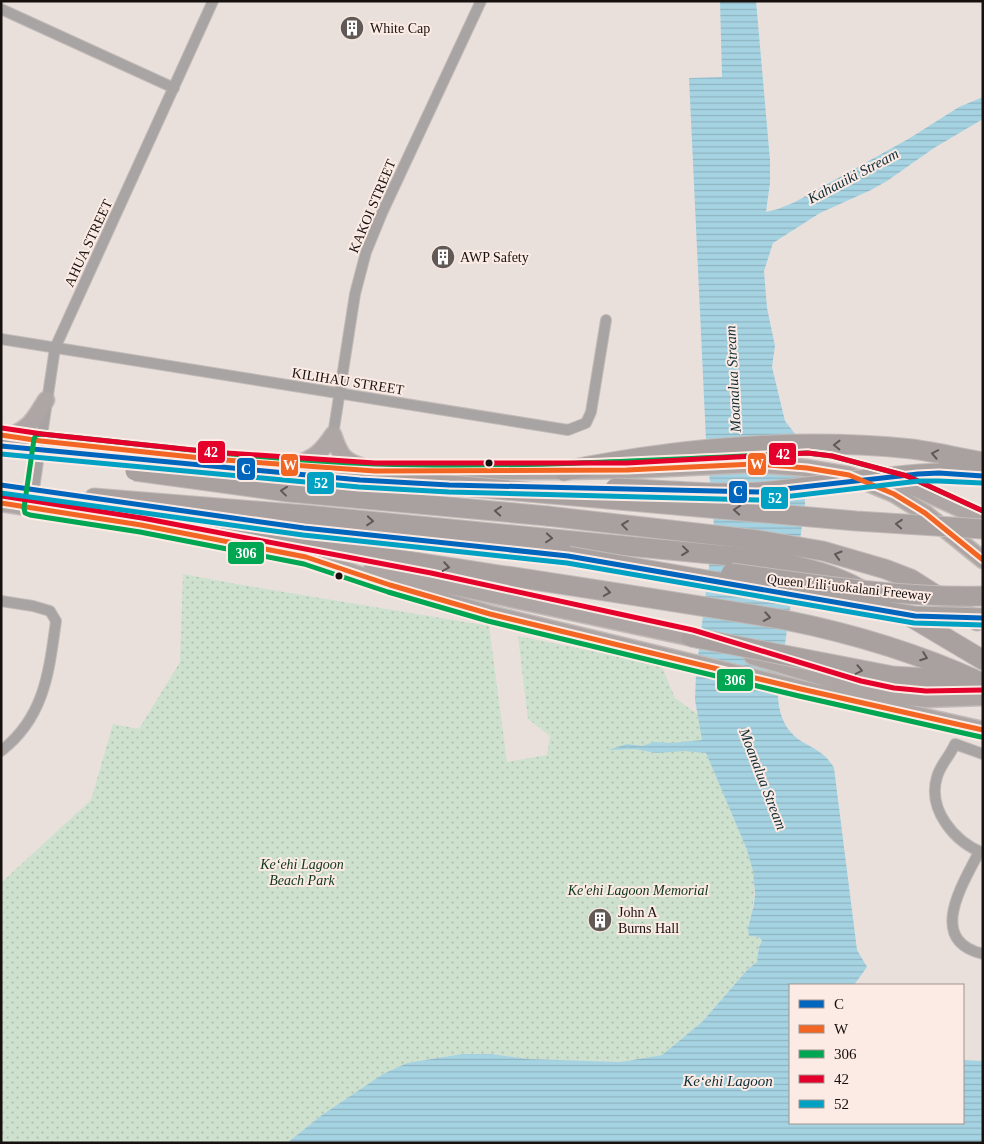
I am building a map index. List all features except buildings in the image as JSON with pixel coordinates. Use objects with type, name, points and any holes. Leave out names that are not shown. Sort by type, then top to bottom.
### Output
[{"type":"highway","points":[[4,441],[360,480],[449,485],[856,521],[983,529]]},
{"type":"highway","points":[[4,441],[135,471],[288,492],[547,516],[758,540],[823,551],[885,569],[911,579],[983,624]]},
{"type":"highway","points":[[564,471],[624,459],[765,445],[886,447],[983,462]]},
{"type":"highway","points":[[449,485],[749,492],[898,475],[938,473],[983,476]]},
{"type":"highway","name":"Queen Liliʻuokalani Freeway","points":[[1,485],[304,528],[724,572],[888,593],[930,597],[983,596]]},
{"type":"highway","points":[[1,492],[109,513],[346,552],[785,620],[826,628],[900,649],[943,664],[983,683]]},
{"type":"highway","points":[[94,498],[307,515],[771,560],[816,570],[844,580],[983,660]]},
{"type":"highway","points":[[568,556],[897,613],[938,618],[983,618]]},
{"type":"highway","points":[[691,637],[893,676],[943,679],[983,678]]},
{"type":"main road","points":[[4,441],[25,429],[46,400]]},
{"type":"main road","points":[[294,466],[313,458],[321,452],[333,435]]},
{"type":"main road","points":[[333,435],[340,455],[351,463],[375,471]]},
{"type":"main road","points":[[4,441],[41,441],[294,466],[375,471],[627,470],[754,464],[807,468],[849,475],[899,488],[983,519]]},
{"type":"main road","points":[[899,488],[925,513],[983,560]]},
{"type":"main road","points":[[1,503],[140,525],[429,580],[691,637],[859,688],[893,695],[926,699],[983,697]]},
{"type":"main road","points":[[306,556],[490,614],[801,689],[983,730]]},
{"type":"street","name":"AHUA STREET","points":[[31,508],[55,348],[213,1]]},
{"type":"street","name":"KAKOI STREET","points":[[333,435],[355,294],[366,252],[382,213],[480,1]]},
{"type":"street","points":[[1,9],[174,88]]},
{"type":"street","name":"KILIHAU STREET","points":[[1,339],[568,430],[586,423],[591,412],[606,320]]},
{"type":"street","points":[[1,601],[50,611],[56,621],[46,683],[38,704],[25,726],[9,745],[1,751]]},
{"type":"street","points":[[983,754],[954,744],[936,780],[937,802],[950,830],[956,838],[981,852],[954,902],[952,920],[955,933],[961,945],[970,951],[983,954]]},
{"type":"green space","name":"Keʻehi Lagoon Beach Park","points":[[183,574],[489,626],[507,762],[547,755],[550,736],[528,719],[518,636],[661,665],[675,698],[697,714],[706,753],[751,860],[754,894],[748,928],[753,937],[758,937],[762,941],[759,947],[757,962],[748,969],[702,1022],[662,1055],[621,1062],[528,1059],[491,1054],[462,1054],[407,1063],[383,1074],[322,1115],[287,1143],[1,1143],[1,883],[91,800],[113,724],[139,729],[180,662]]},
{"type":"water","points":[[720,1],[756,1],[770,160],[770,183],[766,212],[795,202],[910,138],[959,107],[983,97],[983,119],[934,148],[887,181],[820,213],[773,243],[764,271],[767,308],[775,346],[772,367],[785,421],[803,444],[805,505],[778,693],[779,707],[783,720],[790,732],[823,755],[834,768],[857,950],[867,967],[855,984],[789,984],[789,1124],[964,1124],[964,1060],[983,1061],[983,1143],[287,1143],[322,1115],[383,1074],[407,1063],[462,1054],[491,1054],[528,1059],[621,1062],[662,1055],[702,1022],[748,969],[757,962],[759,947],[762,941],[759,937],[749,936],[748,928],[755,893],[753,871],[747,850],[706,753],[684,751],[656,753],[635,749],[608,750],[627,744],[642,746],[654,742],[671,743],[702,740],[695,700],[696,673],[714,525],[706,440],[689,78],[722,77]]},
{"type":"transit line","name":"42","points":[[2,428],[212,452],[375,463],[627,463],[808,453],[832,456],[907,476],[983,511]]},
{"type":"transit line","name":"306","points":[[981,737],[799,696],[488,621],[388,592],[304,564],[140,532],[30,515],[25,513],[24,508],[34,439],[36,435],[41,434],[249,456],[375,464],[537,464],[807,453],[832,456],[907,476],[983,511]]},
{"type":"transit line","name":"W","points":[[1,435],[211,459],[375,471],[627,470],[754,464],[807,468],[849,475],[894,494],[925,513],[983,560]]},
{"type":"transit line","name":"C","points":[[1,446],[360,480],[449,485],[758,492],[918,474],[939,473],[983,476]]},
{"type":"transit line","name":"52","points":[[1,454],[359,487],[449,492],[758,500],[919,481],[982,483]]},
{"type":"transit line","name":"C","points":[[1,485],[304,528],[568,556],[915,616],[983,618]]},
{"type":"transit line","name":"52","points":[[1,493],[303,535],[567,563],[914,623],[983,625]]},
{"type":"transit line","name":"42","points":[[2,496],[142,518],[431,573],[693,630],[861,681],[894,688],[926,691],[983,690]]},
{"type":"transit line","name":"W","points":[[1,503],[141,525],[306,557],[390,585],[490,614],[801,689],[983,730]]},
{"type":"place","name":"White Cap","points":[[352,28]]},
{"type":"place","name":"AWP Safety","points":[[443,257]]},
{"type":"place","name":"John A Burns Hall","points":[[600,920]]},
{"type":"water label","name":"Kahauiki Stream","points":[[853,176]]},
{"type":"water label","name":"Moanalua Stream","points":[[733,379]]},
{"type":"water label","name":"Moanalua Stream","points":[[763,779]]},
{"type":"water label","name":"Keʻehi Lagoon","points":[[728,1081]]},
{"type":"park label","name":"Ke'ehi Lagoon Memorial","points":[[638,890]]}]
